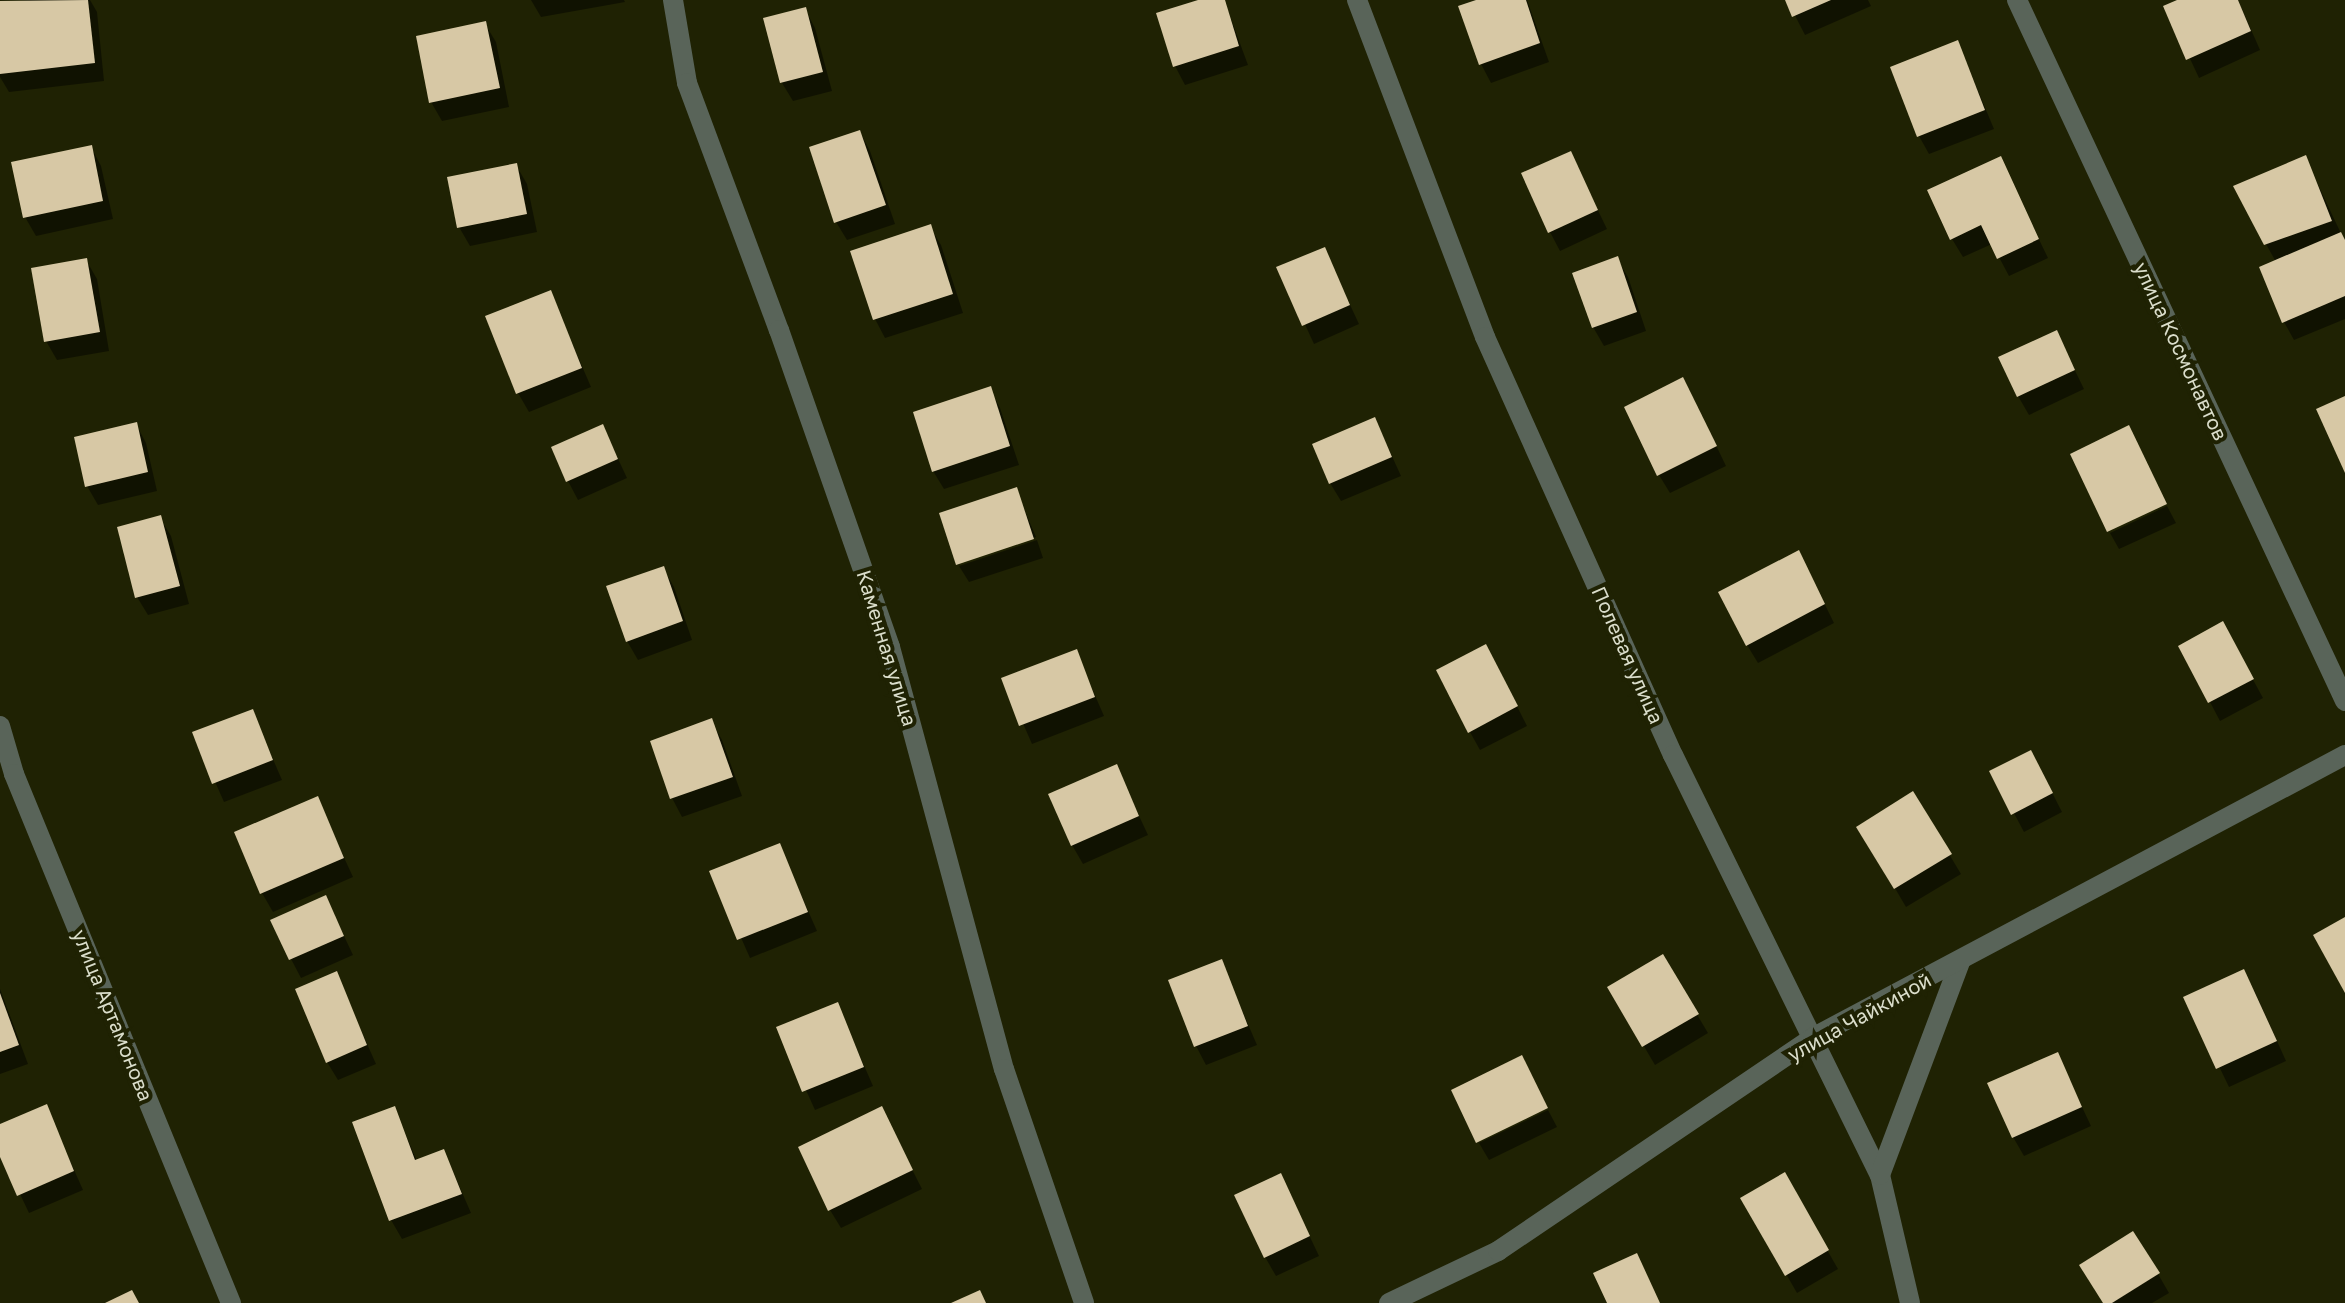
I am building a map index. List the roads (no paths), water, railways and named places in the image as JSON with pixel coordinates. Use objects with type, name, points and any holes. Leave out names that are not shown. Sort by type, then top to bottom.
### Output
[{"type":"street","name":"Каменная улица","points":[[673,0],[687,83],[779,330],[890,647],[1004,1069],[1084,1303]]},
{"type":"street","name":"Полевая улица","points":[[1357,0],[1485,337],[1673,755],[1880,1175],[1910,1303]]},
{"type":"street","name":"улица Космонавтов","points":[[2017,0],[2345,701]]},
{"type":"street","name":"улица Артамонова","points":[[0,726],[14,774],[231,1303]]},
{"type":"street","name":"улица Чайкиной","points":[[1389,1303],[1498,1251],[1814,1037],[2345,755]]},
{"type":"street","points":[[1880,1175],[1960,962]]}]
